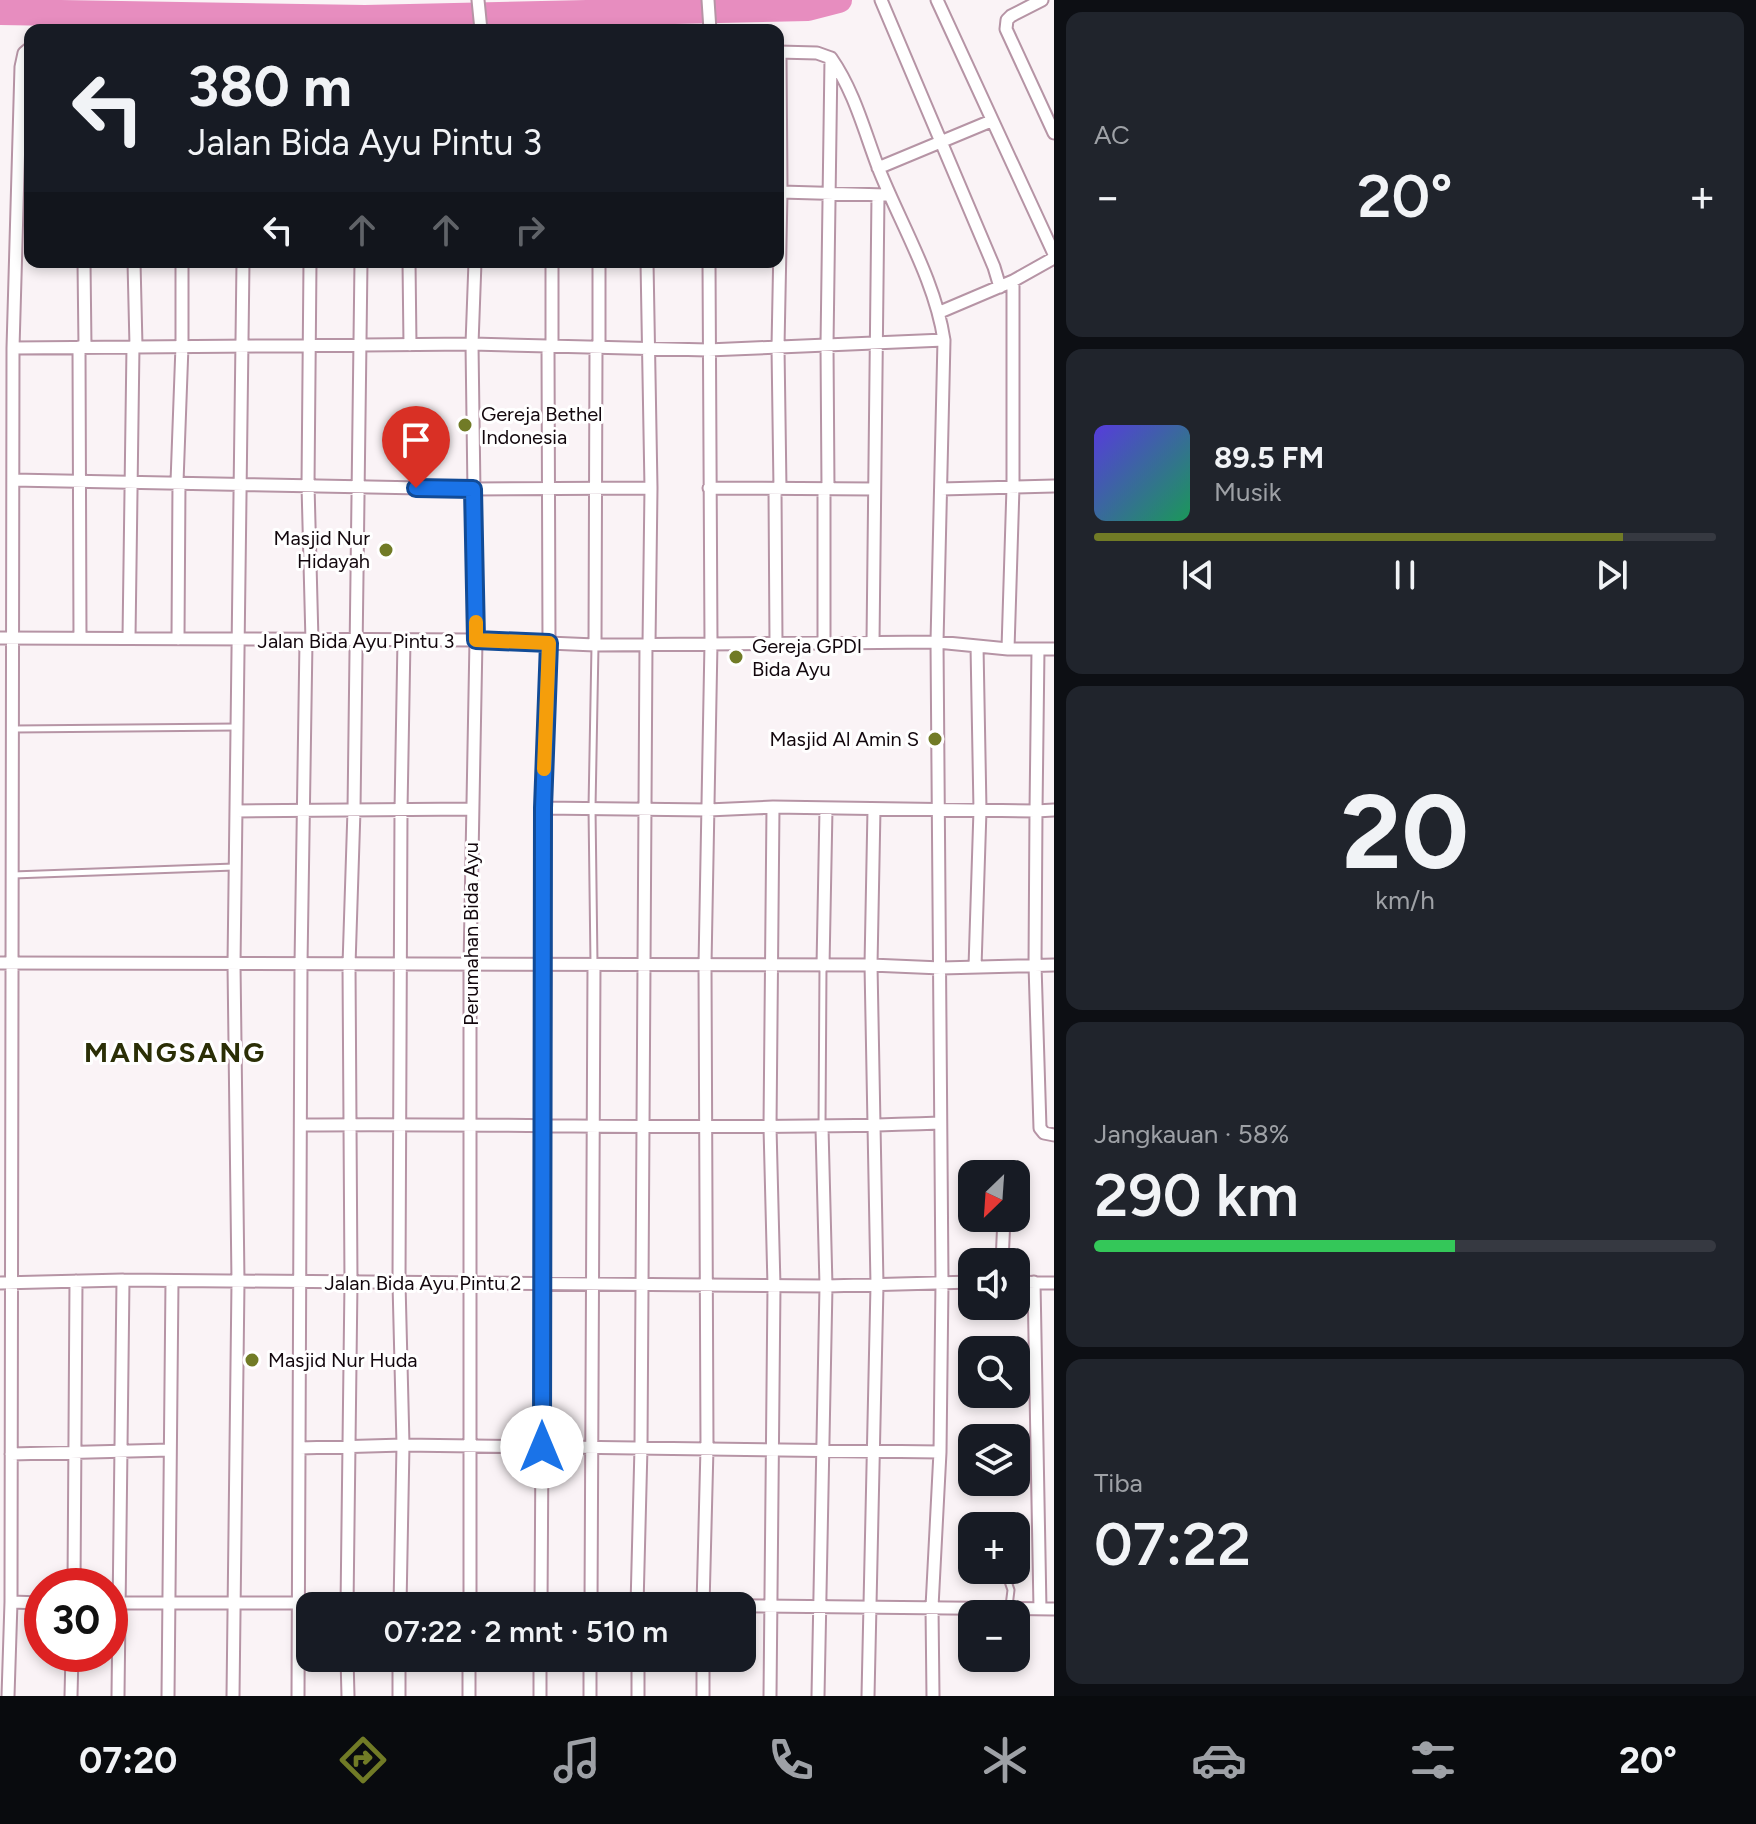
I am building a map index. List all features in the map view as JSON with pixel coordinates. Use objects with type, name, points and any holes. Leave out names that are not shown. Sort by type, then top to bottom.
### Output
[{"type":"street","points":[[937,0],[1054,256],[1013,281],[940,312]]},
{"type":"street","points":[[1042,0],[1011,16],[1006,29],[1054,133]]},
{"type":"street","points":[[881,2],[1000,287]]},
{"type":"street","points":[[784,52],[817,53],[831,58],[849,89],[878,168],[884,195],[940,312],[944,340],[937,642],[942,1283],[940,1452],[932,1607],[933,1696]]},
{"type":"street","points":[[8,1696],[11,1454],[5,1283],[6,963],[13,875],[13,348],[21,67],[24,53]]},
{"type":"street","points":[[824,643],[831,58]]},
{"type":"street","points":[[878,168],[991,121]]},
{"type":"street","points":[[784,192],[884,195]]},
{"type":"street","points":[[873,642],[874,489],[884,195]]},
{"type":"street","points":[[80,638],[84,268]]},
{"type":"street","points":[[129,638],[134,268]]},
{"type":"street","points":[[178,639],[182,268]]},
{"type":"street","points":[[233,1696],[238,1282],[234,964],[243,268]]},
{"type":"street","points":[[298,1592],[301,964],[309,641],[310,268]]},
{"type":"street","points":[[347,1592],[351,1282],[349,965],[361,268]]},
{"type":"street","points":[[409,268],[410,345]]},
{"type":"street","name":"Perumahan Bida Ayu","points":[[470,1592],[470,965],[476,640],[472,344],[475,268]]},
{"type":"street","points":[[541,1592],[543,808],[549,643],[547,489],[552,268]]},
{"type":"street","points":[[595,645],[599,268]]},
{"type":"street","points":[[637,1592],[641,1447],[644,809],[651,488],[647,268]]},
{"type":"street","points":[[703,1592],[707,1448],[705,965],[711,643],[709,268]]},
{"type":"street","points":[[776,643],[779,268]]},
{"type":"street","points":[[1008,649],[1013,487],[1013,281]]},
{"type":"street","points":[[13,348],[472,344],[708,350],[944,340]]},
{"type":"street","points":[[13,480],[473,489],[651,488]]},
{"type":"street","points":[[941,489],[1054,486]]},
{"type":"street","points":[[709,488],[874,489]]},
{"type":"street","name":"Jalan Bida Ayu Pintu 3","points":[[0,638],[476,640],[595,645],[937,642],[1008,649],[1054,649]]},
{"type":"street","points":[[400,1592],[403,1445],[399,1283],[404,640]]},
{"type":"street","points":[[975,967],[980,810],[977,646]]},
{"type":"street","points":[[1038,649],[1035,965],[1040,1128],[1044,1133],[1054,1135]]},
{"type":"street","points":[[770,1696],[774,1286],[770,1127],[773,807]]},
{"type":"street","points":[[543,808],[1054,810]]},
{"type":"street","points":[[236,811],[472,809]]},
{"type":"street","points":[[823,966],[826,809]]},
{"type":"street","points":[[868,1696],[877,1285],[871,965],[874,809]]},
{"type":"street","points":[[6,963],[871,965],[941,968],[1054,965]]},
{"type":"street","points":[[591,1592],[594,965]]},
{"type":"street","points":[[302,1125],[822,1128],[940,1123]]},
{"type":"street","points":[[818,1696],[826,1286],[822,1128]]},
{"type":"street","points":[[116,1568],[122,1451],[123,1280]]},
{"type":"street","name":"Jalan Bida Ayu Pintu 2","points":[[5,1283],[123,1280],[826,1286],[958,1282]]},
{"type":"street","points":[[74,1568],[76,1281]]},
{"type":"street","points":[[168,1696],[172,1281]]},
{"type":"street","points":[[1030,1282],[1054,1283]]},
{"type":"street","points":[[1034,1282],[1040,1609]]},
{"type":"street","points":[[300,1448],[403,1445],[940,1452]]},
{"type":"street","points":[[11,1454],[170,1450]]},
{"type":"street","points":[[11,1602],[24,1602]]},
{"type":"street","points":[[128,1603],[296,1604]]},
{"type":"street","points":[[756,1605],[958,1607]]},
{"type":"street","points":[[1030,1608],[1054,1609]]},
{"type":"street","points":[[71,1696],[72,1672]]},
{"type":"street","points":[[117,1672],[118,1696]]},
{"type":"street","points":[[298,1672],[298,1696]]},
{"type":"street","points":[[347,1672],[348,1696]]},
{"type":"street","points":[[399,1672],[399,1696]]},
{"type":"street","points":[[469,1672],[469,1696]]},
{"type":"street","points":[[540,1672],[540,1696]]},
{"type":"street","points":[[590,1672],[590,1696]]},
{"type":"street","points":[[638,1672],[638,1696]]},
{"type":"street","points":[[703,1672],[703,1696]]},
{"type":"lane","points":[[594,965],[592,808],[595,645]]},
{"type":"lane","points":[[14,729],[238,727]]},
{"type":"lane","points":[[0,811],[13,809]]},
{"type":"lane","points":[[13,875],[235,867]]},
{"type":"lane","points":[[822,1128],[823,966]]},
{"type":"waterway","points":[[0,12],[365,18],[808,8],[839,0]]},
{"type":"slow traffic","points":[[476,622],[476,640],[549,643],[544,769]]},
{"type":"place","name":"Gereja Bethel Indonesia","points":[[465,425]]},
{"type":"place","name":"Masjid Nur Hidayah","points":[[386,550]]},
{"type":"place","name":"Gereja GPDI Bida Ayu","points":[[736,657]]},
{"type":"place","name":"Masjid Al Amin S","points":[[935,739]]},
{"type":"place","name":"Masjid Nur Huda","points":[[252,1360]]},
{"type":"district","name":"MANGSANG","points":[[175,1052]]},
{"type":"route","points":[[416,488],[473,489],[476,640],[549,643],[543,808],[542,1447]]}]
